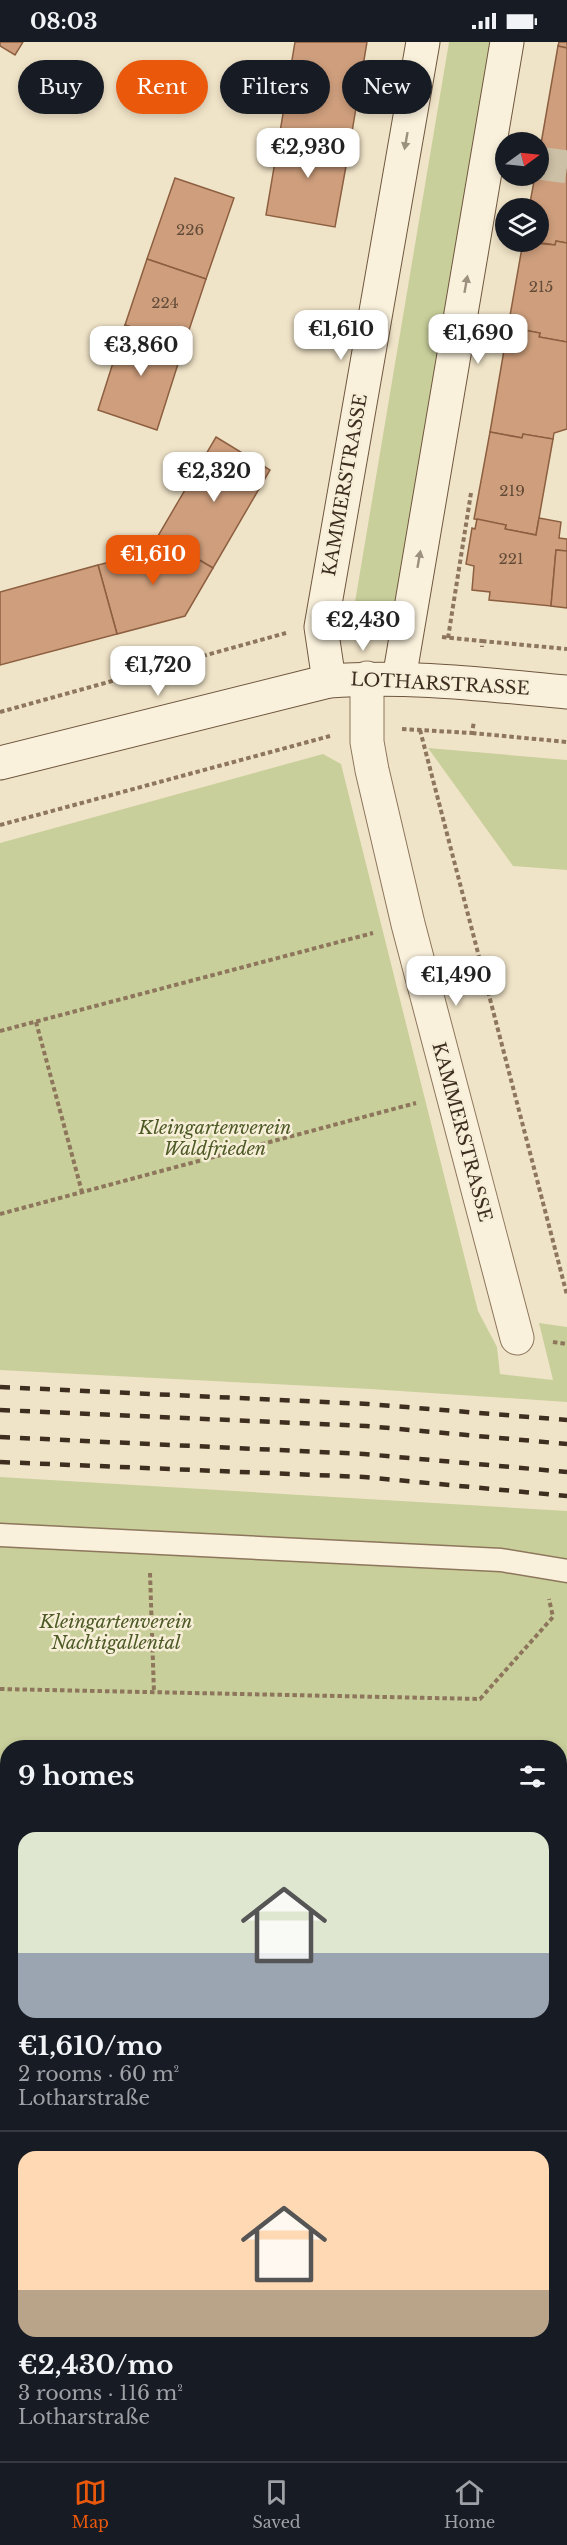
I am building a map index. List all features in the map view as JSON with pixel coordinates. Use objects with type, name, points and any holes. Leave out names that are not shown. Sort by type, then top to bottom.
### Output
[{"type":"street","name":"KAMMERSTRASSE","points":[[329,681],[321,627],[423,42]]},
{"type":"street","name":"KAMMERSTRASSE","points":[[499,132],[507,42]]},
{"type":"street","name":"KAMMERSTRASSE","points":[[495,166],[383,678],[366,727],[372,770],[408,924],[517,1338]]},
{"type":"street","name":"LOTHARSTRASSE","points":[[0,763],[329,681],[383,678],[567,692]]},
{"type":"lane","points":[[0,1534],[501,1560],[567,1571]]},
{"type":"path","points":[[482,641],[567,650]]},
{"type":"path","points":[[0,825],[366,727]]},
{"type":"path","points":[[420,730],[567,1295]]},
{"type":"path","points":[[472,733],[567,742]]},
{"type":"path","points":[[0,1031],[408,924]]},
{"type":"path","points":[[36,1022],[82,1192]]},
{"type":"path","points":[[0,1214],[452,1093]]},
{"type":"path","points":[[149,1542],[154,1693]]},
{"type":"path","points":[[0,1689],[480,1699],[553,1617]]},
{"type":"green space","points":[[449,42],[493,42],[396,621],[353,614]]},
{"type":"green space","points":[[428,748],[567,760],[567,870],[513,866]]},
{"type":"green space","name":"Kleingartenverein Waldfrieden","points":[[323,754],[341,764],[478,1311],[497,1347],[500,1374],[553,1380],[539,1323],[567,1327],[567,1402],[370,1389],[0,1370],[0,843]]},
{"type":"green space","name":"Kleingartenverein Nachtigallental","points":[[0,1477],[567,1511],[567,1740],[0,1740]]},
{"type":"building","points":[[0,42],[23,42],[15,55],[0,46]]},
{"type":"building","points":[[295,42],[367,42],[364,60],[342,60],[342,114],[355,114],[350,144],[280,132],[283,114],[330,114],[330,60],[292,60]]},
{"type":"building","points":[[559,42],[567,42],[567,48],[558,46]]},
{"type":"building","points":[[558,46],[567,48],[567,166],[549,163],[549,132],[543,132]]},
{"type":"building","points":[[280,132],[350,144],[335,227],[266,215]]},
{"type":"building","points":[[549,163],[567,166],[567,243],[556,241],[555,245],[549,244],[549,198],[531,198],[533,186],[549,186]]},
{"type":"building","points":[[175,178],[234,198],[206,279],[147,259]]},
{"type":"building","points":[[556,241],[567,243],[567,342],[539,337],[540,333],[508,327],[521,252],[549,252],[549,244],[555,245]]},
{"type":"building","points":[[147,259],[206,279],[184,345],[125,325]]},
{"type":"building","points":[[125,325],[184,345],[157,430],[98,410]]},
{"type":"building","points":[[508,327],[540,333],[539,337],[567,342],[567,429],[554,433],[553,439],[523,434],[522,438],[490,432]]},
{"type":"building","points":[[490,432],[522,438],[523,434],[553,439],[536,535],[505,529],[506,525],[474,519]]},
{"type":"building","points":[[216,437],[270,470],[213,568],[158,536]]},
{"type":"building","points":[[539,518],[561,522],[559,538],[567,539],[567,551],[556,550],[551,606],[489,600],[490,592],[472,590],[474,566],[466,564],[472,528],[475,529],[477,519],[506,525],[505,529],[536,535]]},
{"type":"building","points":[[158,536],[213,568],[185,616],[117,634],[98,565],[149,552]]},
{"type":"building","points":[[556,550],[567,551],[567,608],[551,606]]},
{"type":"building","points":[[98,565],[117,634],[0,665],[0,592]]},
{"type":"tunnel","points":[[549,165],[567,167]]},
{"type":"railway","points":[[0,1387],[368,1404],[567,1420]]},
{"type":"railway","points":[[0,1410],[366,1426],[567,1444]]},
{"type":"railway","points":[[0,1437],[364,1454],[567,1472]]},
{"type":"railway","points":[[0,1462],[364,1477],[567,1496]]}]
